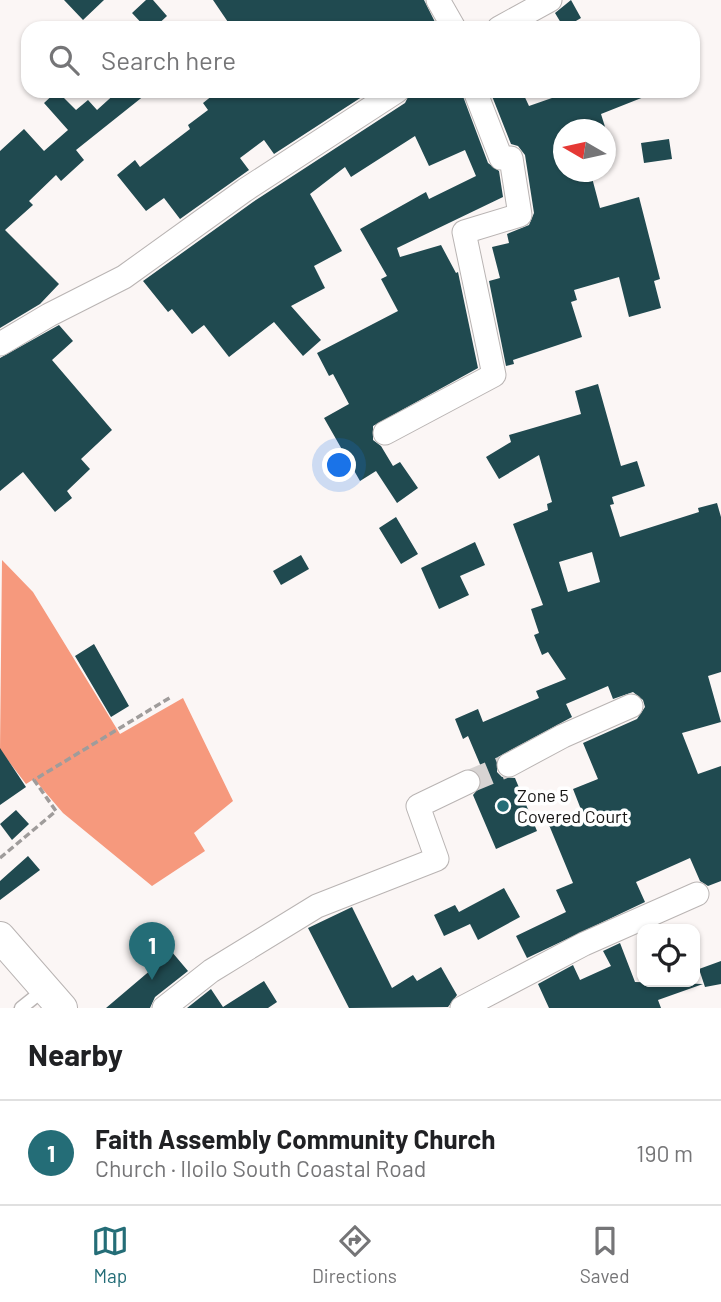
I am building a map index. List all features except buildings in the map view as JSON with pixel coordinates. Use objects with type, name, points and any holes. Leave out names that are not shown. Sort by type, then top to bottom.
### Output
[{"type":"street","points":[[438,0],[450,21]]},
{"type":"street","points":[[512,21],[550,0]]},
{"type":"street","points":[[0,344],[49,315],[124,277],[244,190],[386,98]]},
{"type":"street","points":[[385,433],[494,375],[464,232],[520,215],[511,158],[501,158],[478,98]]},
{"type":"street","points":[[509,765],[563,736],[631,706]]},
{"type":"street","points":[[164,1008],[211,971],[317,906],[437,859],[418,806],[468,782]]},
{"type":"street","points":[[462,1008],[584,944],[697,894]]},
{"type":"street","points":[[0,937],[55,998]]},
{"type":"lane","points":[[21,1008],[55,998]]},
{"type":"path","points":[[0,858],[56,811],[34,779],[172,697]]},
{"type":"shaded area","points":[[2,560],[33,592],[120,734],[183,698],[233,801],[194,833],[205,851],[152,886],[63,813],[34,779],[26,784],[0,750]]},
{"type":"tunnel","points":[[468,782],[509,765]]},
{"type":"place","name":"Zone 5 Covered Court","points":[[503,806]]},
{"type":"place","name":"Faith Assembly Community Church","points":[[152,980]]}]
